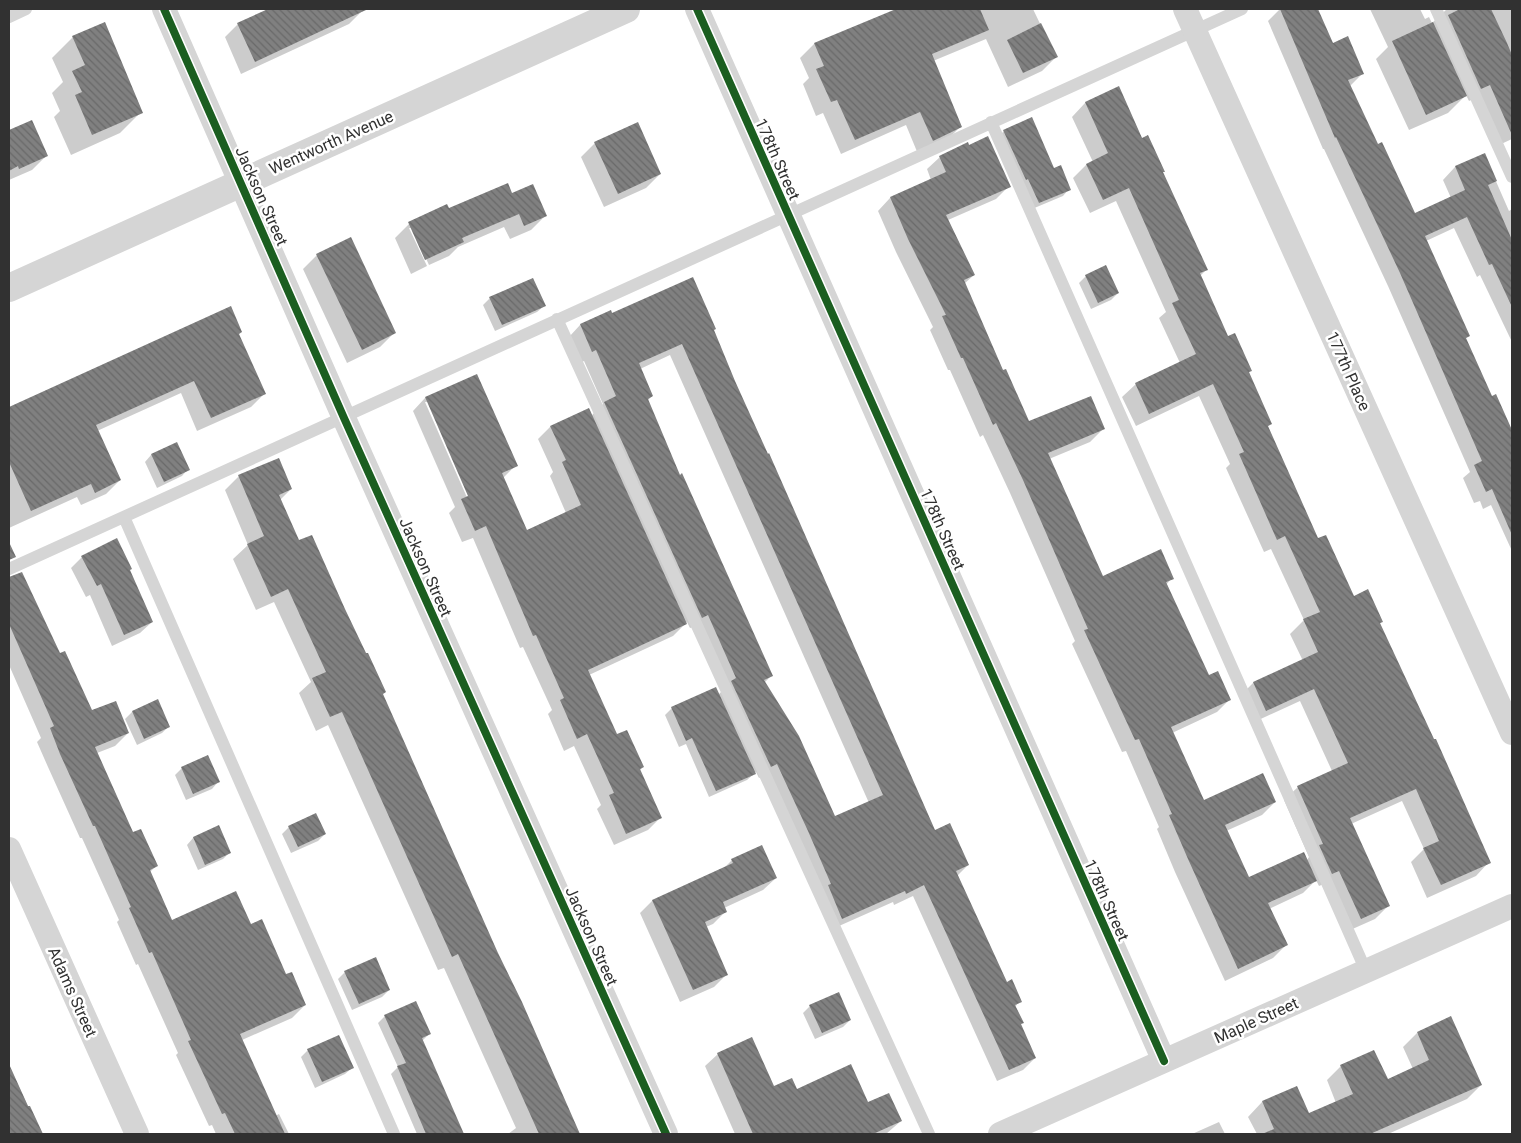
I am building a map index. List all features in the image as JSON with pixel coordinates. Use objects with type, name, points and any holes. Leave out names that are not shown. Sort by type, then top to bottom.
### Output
[{"type":"street","name":"Jackson Street","points":[[164,9],[344,418],[666,1134]]},
{"type":"street","name":"Wentworth Avenue","points":[[9,288],[626,9]]},
{"type":"street","name":"178th Street","points":[[697,9],[1164,1061]]},
{"type":"street","name":"177th Place","points":[[1190,19],[1512,733]]},
{"type":"street","name":"Adams Street","points":[[9,849],[137,1134]]},
{"type":"street","name":"Maple Street","points":[[1000,1134],[1512,906]]},
{"type":"lane","points":[[9,17],[26,9]]},
{"type":"lane","points":[[9,569],[991,122],[1190,19],[1242,9]]},
{"type":"lane","points":[[1436,9],[1512,177]]},
{"type":"lane","points":[[991,122],[1366,971]]},
{"type":"lane","points":[[557,319],[929,1134]]},
{"type":"lane","points":[[124,517],[394,1134]]},
{"type":"building","points":[[268,9],[368,9],[255,62],[237,23]]},
{"type":"building","points":[[896,9],[980,9],[989,30],[932,54],[962,127],[933,141],[920,112],[855,140],[837,100],[831,102],[816,69],[824,66],[814,43]]},
{"type":"building","points":[[1280,9],[1318,9],[1333,43],[1348,36],[1364,74],[1348,80],[1378,144],[1382,142],[1415,213],[1465,190],[1455,166],[1485,153],[1497,181],[1488,185],[1512,240],[1512,307],[1492,264],[1489,265],[1467,217],[1425,236],[1470,336],[1466,338],[1492,396],[1496,394],[1512,430],[1512,535],[1492,489],[1486,492],[1474,465],[1482,461],[1400,273],[1335,138]]},
{"type":"building","points":[[1460,9],[1491,9],[1512,55],[1512,135],[1490,85],[1481,89],[1448,15]]},
{"type":"building","points":[[105,22],[143,113],[92,135],[75,95],[82,92],[72,71],[85,65],[72,36]]},
{"type":"building","points":[[1433,22],[1467,96],[1426,115],[1392,41]]},
{"type":"building","points":[[1041,23],[1058,57],[1023,73],[1007,40]]},
{"type":"building","points":[[1119,86],[1142,138],[1148,135],[1165,172],[1163,172],[1208,270],[1200,273],[1228,336],[1235,333],[1252,371],[1249,372],[1272,424],[1268,426],[1318,538],[1326,535],[1354,596],[1368,589],[1383,622],[1380,623],[1434,739],[1436,739],[1491,863],[1441,885],[1423,848],[1439,841],[1416,789],[1350,818],[1390,906],[1361,919],[1339,871],[1332,874],[1319,845],[1323,844],[1297,786],[1348,763],[1314,689],[1266,711],[1253,682],[1318,652],[1303,619],[1320,612],[1285,536],[1277,540],[1239,454],[1244,452],[1213,384],[1149,414],[1135,383],[1196,354],[1172,303],[1179,300],[1129,188],[1103,200],[1086,164],[1108,153],[1085,102]]},
{"type":"building","points":[[1032,117],[1054,168],[1061,165],[1071,190],[1039,203],[1003,130]]},
{"type":"building","points":[[32,120],[48,156],[19,169],[18,166],[9,171],[9,130]]},
{"type":"building","points":[[638,122],[661,174],[618,194],[594,142]]},
{"type":"building","points":[[988,136],[1011,187],[946,215],[975,275],[964,280],[1003,370],[1006,369],[1029,421],[1091,396],[1105,429],[1048,453],[1103,576],[1161,549],[1174,579],[1166,582],[1209,675],[1218,671],[1231,700],[1171,727],[1204,800],[1263,773],[1276,802],[1225,825],[1249,877],[1304,852],[1317,881],[1268,903],[1288,945],[1238,969],[1169,815],[1172,814],[1139,739],[1135,740],[1084,630],[1088,629],[1023,480],[996,423],[993,425],[963,358],[961,358],[942,316],[946,315],[908,239],[890,197],[946,172],[939,156],[968,142],[969,145]]},
{"type":"building","points":[[508,183],[512,193],[533,184],[547,216],[524,226],[519,214],[462,238],[464,242],[425,260],[408,222],[447,204],[449,208]]},
{"type":"building","points":[[351,237],[396,333],[362,350],[316,254]]},
{"type":"building","points":[[1106,265],[1119,293],[1098,303],[1085,275]]},
{"type":"building","points":[[693,277],[716,329],[714,330],[735,381],[769,453],[935,830],[950,823],[969,865],[956,871],[1007,982],[1012,979],[1022,1002],[1015,1005],[1024,1023],[1021,1024],[1036,1058],[1009,1070],[924,885],[906,894],[905,891],[842,919],[828,885],[831,884],[808,831],[777,764],[771,767],[731,681],[736,678],[708,615],[702,618],[604,402],[616,396],[596,350],[592,352],[580,324],[611,310],[612,313]],"holes":[[[682,344],[883,795],[835,816],[799,736],[764,680],[773,676],[682,473],[680,475],[648,399],[653,396],[639,363]]]},
{"type":"building","points":[[533,278],[546,306],[502,325],[489,297]]},
{"type":"building","points":[[231,306],[242,332],[239,334],[266,394],[211,418],[194,381],[96,425],[121,480],[95,493],[91,484],[31,511],[9,462],[9,407]]},
{"type":"building","points":[[477,374],[518,466],[502,473],[527,530],[581,505],[562,462],[566,460],[550,426],[589,408],[687,624],[588,670],[617,734],[627,730],[644,767],[640,769],[662,818],[626,834],[609,795],[614,793],[587,734],[577,739],[560,700],[564,698],[536,635],[533,636],[486,526],[475,531],[461,499],[468,496],[425,397]]},
{"type":"building","points":[[177,442],[190,470],[164,482],[151,454]]},
{"type":"building","points":[[279,458],[292,489],[279,495],[299,540],[312,535],[345,609],[366,653],[368,653],[386,692],[383,694],[580,1134],[539,1134],[458,954],[452,957],[342,712],[330,717],[312,678],[326,672],[288,589],[271,597],[247,544],[264,536],[238,475]]},
{"type":"building","points":[[117,538],[132,569],[130,570],[153,622],[124,635],[101,584],[97,586],[81,556]]},
{"type":"building","points":[[9,542],[16,557],[9,560]]},
{"type":"building","points":[[22,572],[60,653],[65,651],[92,710],[116,701],[129,733],[95,747],[133,832],[141,829],[158,866],[150,870],[172,920],[236,891],[251,924],[262,919],[286,974],[292,972],[306,1005],[240,1034],[285,1134],[235,1134],[225,1113],[222,1114],[188,1041],[191,1040],[152,952],[149,953],[95,826],[93,826],[60,754],[50,728],[54,726],[9,624],[9,577]]},
{"type":"building","points":[[716,687],[756,774],[716,791],[692,738],[686,741],[671,707]]},
{"type":"building","points":[[158,699],[170,727],[144,739],[132,711]]},
{"type":"building","points":[[208,755],[220,782],[193,794],[181,767]]},
{"type":"building","points":[[316,813],[326,834],[298,847],[288,826]]},
{"type":"building","points":[[219,825],[231,853],[205,865],[193,837]]},
{"type":"building","points":[[762,845],[777,878],[723,902],[727,912],[705,922],[728,975],[693,990],[652,900],[733,863],[731,859]]},
{"type":"building","points":[[376,957],[390,990],[359,1004],[344,971]]},
{"type":"building","points":[[839,992],[851,1020],[822,1033],[809,1005]]},
{"type":"building","points":[[416,1001],[431,1034],[422,1038],[464,1134],[426,1134],[397,1066],[406,1063],[384,1015]]},
{"type":"building","points":[[1451,1016],[1482,1085],[1370,1134],[1262,1134],[1274,1129],[1262,1101],[1297,1086],[1309,1113],[1353,1094],[1340,1065],[1374,1050],[1388,1079],[1429,1060],[1417,1032]]},
{"type":"building","points":[[339,1035],[354,1068],[322,1082],[307,1049]]},
{"type":"building","points":[[752,1037],[774,1086],[792,1078],[797,1089],[851,1064],[868,1102],[889,1093],[902,1121],[873,1134],[753,1134],[717,1053]]},
{"type":"building","points":[[9,1064],[28,1106],[30,1106],[43,1134],[9,1134]]},
{"type":"cycle path","points":[[164,9],[344,418],[666,1134]]},
{"type":"cycle path","points":[[697,9],[1164,1061]]}]
